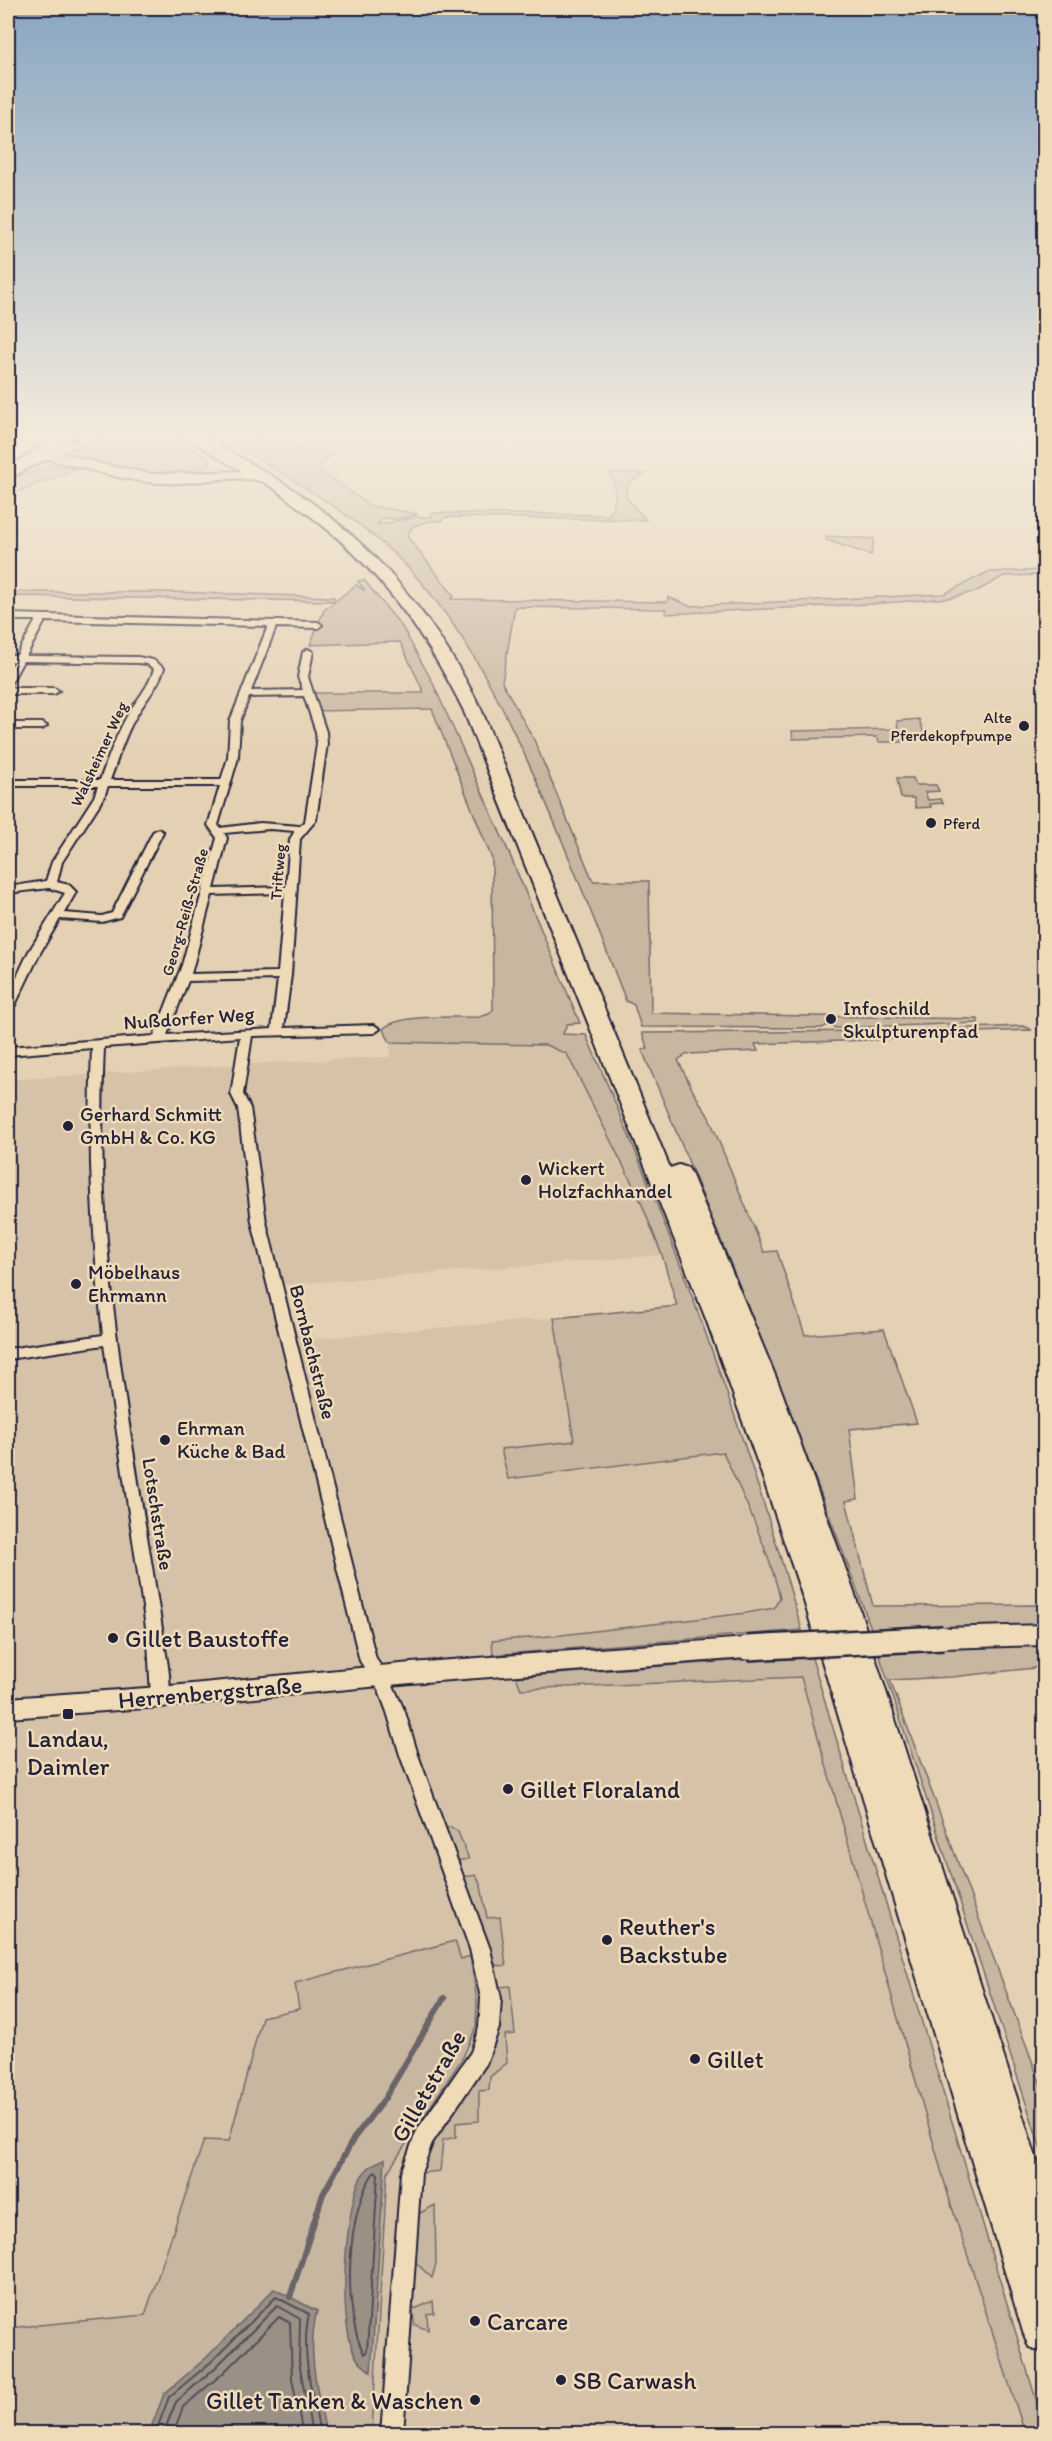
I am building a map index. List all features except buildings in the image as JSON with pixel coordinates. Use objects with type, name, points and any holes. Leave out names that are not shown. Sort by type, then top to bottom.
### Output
[{"type":"highway","points":[[358,548],[387,576],[412,605],[437,642],[462,687],[493,756],[719,1319],[776,1472],[824,1612],[1044,2332]]},
{"type":"highway","points":[[369,548],[398,575],[446,636],[468,673],[491,721],[740,1321],[796,1469],[873,1695],[1044,2243]]},
{"type":"main road","name":"Herrenbergstraße","points":[[8,1708],[160,1697],[411,1673],[747,1648],[1044,1635]]},
{"type":"street","points":[[8,617],[318,625]]},
{"type":"street","points":[[8,681],[42,618]]},
{"type":"street","name":"Georg-Reiß-Straße","points":[[159,1039],[183,978],[222,838],[213,825],[233,758],[235,721],[273,624]]},
{"type":"street","name":"Triftweg","points":[[277,1032],[285,975],[295,839],[300,829],[308,826],[311,820],[322,744],[321,732],[303,677],[308,652]]},
{"type":"street","points":[[8,658],[19,658]]},
{"type":"street","name":"Walsheimer Weg","points":[[19,658],[138,660],[158,666],[160,670],[158,678],[128,723],[92,809],[57,862],[51,884]]},
{"type":"street","points":[[8,691],[54,692]]},
{"type":"street","points":[[245,694],[307,693]]},
{"type":"street","points":[[8,726],[42,726]]},
{"type":"street","points":[[8,783],[224,783]]},
{"type":"street","points":[[219,831],[235,828],[300,829]]},
{"type":"street","points":[[58,916],[102,919],[116,915],[158,832]]},
{"type":"street","points":[[8,890],[51,884],[64,887],[70,892],[58,916],[34,952],[8,1007]]},
{"type":"street","points":[[208,892],[291,890]]},
{"type":"street","points":[[183,978],[285,975]]},
{"type":"street","name":"Nußdorfer Weg","points":[[8,1051],[247,1033],[374,1029]]},
{"type":"street","name":"Bornbachstraße","points":[[247,1033],[237,1094],[244,1108],[259,1222],[368,1661],[378,1676]]},
{"type":"street","name":"Lotschstraße","points":[[98,1044],[94,1096],[99,1241],[110,1339],[156,1641],[160,1697]]},
{"type":"street","points":[[8,1354],[110,1339]]},
{"type":"street","name":"Gilletstraße","points":[[378,1676],[396,1712],[412,1766],[480,1949],[491,1998],[489,2028],[479,2057],[424,2137],[411,2173],[392,2433]]},
{"type":"shaded area","points":[[387,548],[416,548],[454,596],[451,599],[667,602],[668,597],[690,606],[944,594],[988,572],[1044,570],[1044,575],[1004,576],[977,591],[950,598],[870,604],[665,614],[666,609],[515,607],[502,682],[534,740],[593,881],[649,881],[651,1013],[978,1019],[978,1023],[836,1028],[828,1025],[822,1028],[641,1027],[634,1005],[626,1001],[541,791],[501,705],[452,623],[413,573]]},
{"type":"shaded area","points":[[850,548],[872,548],[871,555]]},
{"type":"shaded area","points":[[364,580],[402,627],[432,681],[507,848],[580,1023],[567,1024],[563,1034],[586,1035],[617,1108],[676,1255],[731,1404],[802,1630],[493,1655],[492,1641],[746,1613],[774,1608],[780,1597],[762,1541],[723,1452],[508,1479],[501,1449],[574,1441],[554,1318],[677,1306],[662,1255],[639,1197],[567,1054],[546,1045],[390,1042],[383,1029],[391,1024],[414,1018],[479,1017],[493,1010],[492,859],[432,709],[314,711],[307,693],[424,693],[400,642],[310,645],[324,610],[356,585],[365,591],[358,581]]},
{"type":"shaded area","points":[[8,592],[171,592],[334,597],[333,601],[8,596]]},
{"type":"shaded area","points":[[919,719],[925,737],[902,738],[902,742],[879,742],[877,737],[793,739],[792,731],[898,729],[897,721]]},
{"type":"shaded area","points":[[897,778],[913,778],[916,785],[936,785],[939,791],[925,792],[928,800],[941,799],[943,803],[916,808],[914,798],[901,798]]},
{"type":"shaded area","points":[[1024,1026],[1032,1030],[901,1035],[906,1030]]},
{"type":"shaded area","points":[[887,1031],[896,1039],[755,1044],[758,1051],[687,1054],[678,1060],[709,1117],[764,1252],[777,1251],[805,1335],[884,1329],[917,1423],[849,1429],[858,1499],[846,1501],[873,1606],[1044,1605],[1044,1627],[872,1631],[761,1339],[642,1050],[648,1049],[642,1033]]},
{"type":"shaded area","points":[[432,1041],[546,1045],[567,1054],[639,1197],[662,1255],[281,1285],[301,1340],[554,1318],[578,1472],[723,1452],[773,1569],[780,1597],[774,1608],[561,1635],[493,1641],[521,1689],[801,1677],[949,2198],[1025,2433],[372,2433],[387,2173],[463,2057],[470,1957],[295,1983],[299,2009],[262,2017],[229,2141],[204,2140],[145,2315],[8,2328],[8,1080],[390,1057],[390,1042]]},
{"type":"shaded area","points":[[1044,1642],[1044,1667],[952,1677],[890,1680],[1044,2093],[1044,2158],[878,1651]]},
{"type":"shaded area","points":[[811,1655],[1044,2426],[1044,2433],[1025,2433],[949,2198],[801,1677],[521,1689],[516,1677]]},
{"type":"shaded area","points":[[451,1827],[458,1832],[469,1859],[457,1861],[445,1828]]},
{"type":"shaded area","points":[[476,1875],[481,1886],[487,1918],[500,1917],[506,1966],[494,1965],[464,1877]]},
{"type":"shaded area","points":[[455,1941],[461,1959],[470,1956],[477,2000],[476,2027],[463,2057],[387,2173],[372,2433],[8,2434],[8,2328],[145,2315],[204,2140],[229,2141],[262,2017],[299,2009],[295,1983]]},
{"type":"shaded area","points":[[510,1986],[515,2034],[505,2035],[507,2063],[490,2077],[489,2090],[479,2091],[479,2121],[456,2123],[456,2137],[443,2140],[440,2171],[421,2173],[427,2151],[489,2059],[498,2028],[499,1987]]},
{"type":"shaded area","points":[[435,2205],[436,2264],[432,2278],[415,2262],[418,2214]]},
{"type":"shaded area","points":[[433,2301],[434,2313],[427,2314],[428,2330],[415,2325],[412,2310]]},
{"type":"water","points":[[385,2159],[371,2372],[359,2362],[351,2345],[347,2324],[345,2270],[350,2217],[360,2179],[371,2166]]},
{"type":"water","points":[[274,2289],[317,2311],[313,2357],[326,2433],[149,2433],[164,2394],[207,2357]]},
{"type":"waterway","points":[[290,2297],[323,2194],[354,2138],[385,2098],[444,1998]]},
{"type":"place","name":"Alte Pferdekopfpumpe","points":[[1024,726]]},
{"type":"place","name":"Pferd","points":[[931,823]]},
{"type":"place","name":"Infoschild Skulpturenpfad","points":[[831,1019]]},
{"type":"place","name":"Gerhard Schmitt GmbH & Co. KG","points":[[68,1126]]},
{"type":"place","name":"Wickert Holzfachhandel","points":[[526,1180]]},
{"type":"place","name":"Möbelhaus Ehrmann","points":[[76,1284]]},
{"type":"place","name":"Ehrman Küche & Bad","points":[[165,1440]]},
{"type":"place","name":"Gillet Baustoffe","points":[[113,1638]]},
{"type":"place","name":"Landau, Daimler","points":[[68,1714]]},
{"type":"place","name":"Gillet Floraland","points":[[508,1789]]},
{"type":"place","name":"Reuther's Backstube","points":[[607,1940]]},
{"type":"place","name":"Gillet","points":[[695,2059]]},
{"type":"place","name":"Carcare","points":[[475,2321]]},
{"type":"place","name":"SB Carwash","points":[[561,2380]]},
{"type":"place","name":"Gillet Tanken & Waschen","points":[[475,2400]]}]
